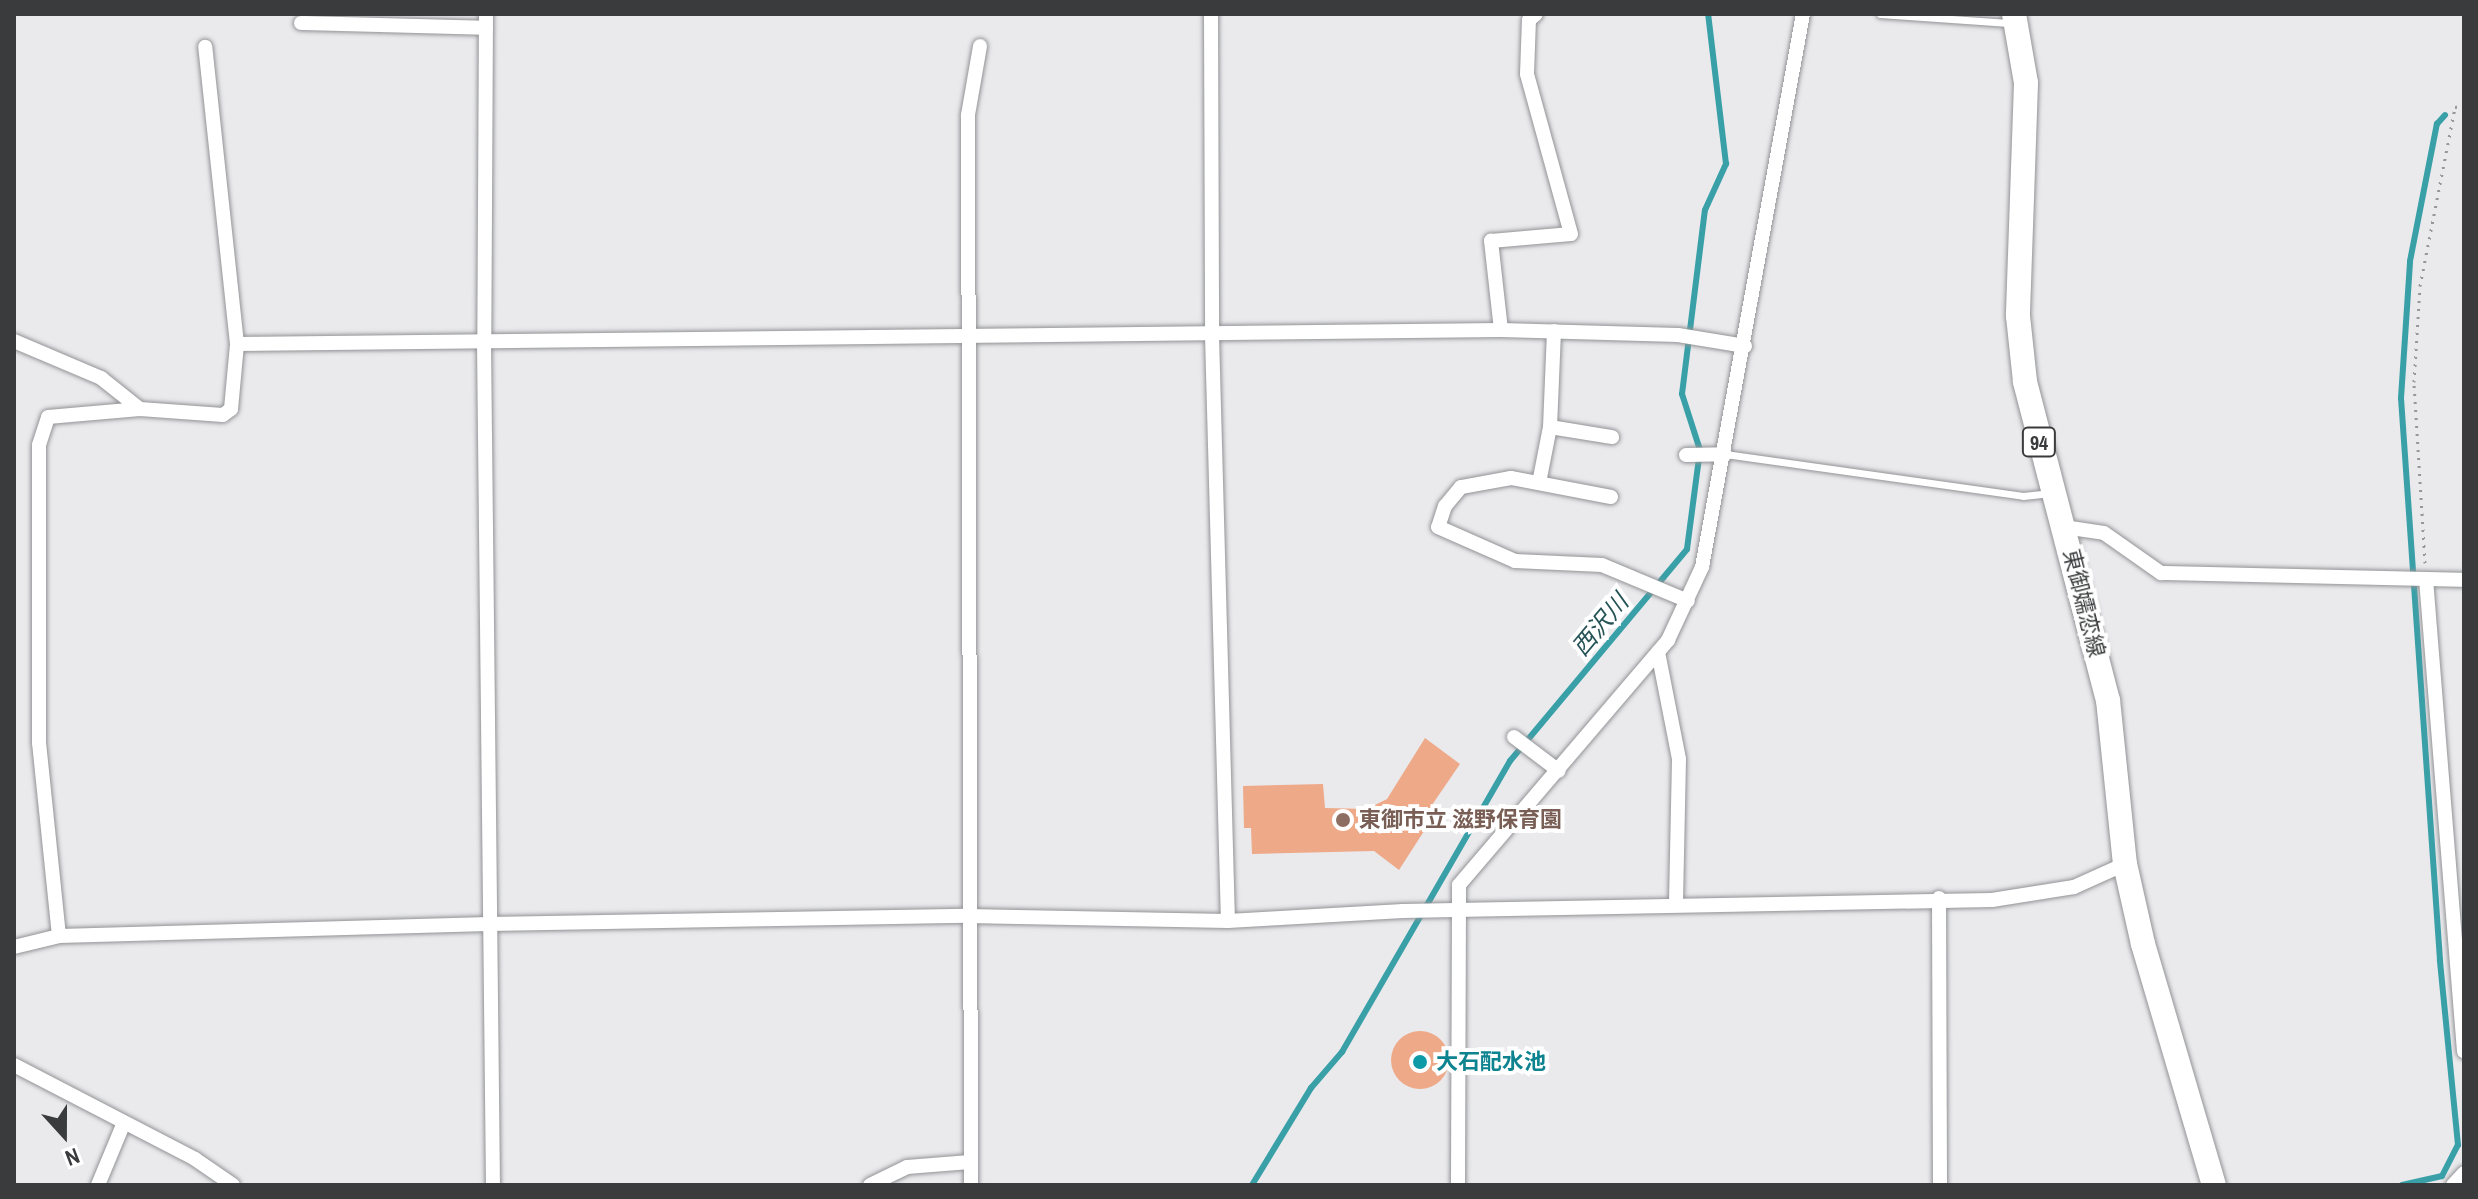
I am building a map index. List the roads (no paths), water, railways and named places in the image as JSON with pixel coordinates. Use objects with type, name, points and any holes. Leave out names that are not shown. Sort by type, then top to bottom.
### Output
[{"type":"main road","name":"東御嬬恋線","points":[[2015,18],[2026,132],[2019,341],[2030,411],[2064,527],[2116,742],[2125,864],[2214,1185]]},
{"type":"street","points":[[1211,14],[1212,335],[1228,921]]},
{"type":"street","points":[[1501,330],[1491,241],[1571,234],[1527,74],[1529,20],[1536,14]]},
{"type":"street","points":[[1458,1185],[1459,885],[1658,652],[1688,601],[1702,567],[1718,454],[1745,346],[1803,14]]},
{"type":"street","points":[[301,23],[486,21],[484,342],[493,1185]]},
{"type":"street","points":[[971,1185],[967,916],[968,115],[980,46]]},
{"type":"street","points":[[59,936],[39,743],[39,445],[48,417],[140,409],[223,415],[231,409],[237,344],[205,47]]},
{"type":"street","points":[[237,344],[1501,330],[1680,335],[1745,346]]},
{"type":"street","points":[[1539,483],[1550,427],[1554,331]]},
{"type":"street","points":[[14,341],[101,378],[140,409]]},
{"type":"street","points":[[1550,427],[1612,437]]},
{"type":"street","points":[[1686,455],[1718,454]]},
{"type":"street","points":[[1611,497],[1511,478],[1461,487],[1445,506],[1438,527],[1515,561],[1602,565],[1688,601]]},
{"type":"street","points":[[2064,527],[2104,533],[2161,573],[2464,580]]},
{"type":"street","points":[[2426,579],[2464,1051]]},
{"type":"street","points":[[1658,652],[1679,759],[1676,905]]},
{"type":"street","points":[[1514,737],[1559,771]]},
{"type":"street","points":[[14,947],[59,936],[489,924],[967,916],[1228,921],[1403,911],[1939,898],[1992,900],[2074,887],[2125,864]]},
{"type":"street","points":[[1939,898],[1940,1185]]},
{"type":"street","points":[[14,1065],[123,1125],[195,1159],[233,1185]]},
{"type":"street","points":[[98,1185],[123,1125]]},
{"type":"street","points":[[870,1185],[907,1167],[970,1162]]},
{"type":"street","points":[[2453,1185],[2464,1173]]},
{"type":"lane","points":[[1880,14],[2015,18]]},
{"type":"lane","points":[[1718,454],[2023,496],[2053,492]]},
{"type":"waterway","name":"西沢川","points":[[1252,1185],[1311,1088],[1342,1052],[1510,761],[1687,549],[1700,450],[1682,394],[1705,210],[1726,164],[1708,14]]},
{"type":"waterway","points":[[2402,1185],[2442,1176],[2458,1145],[2440,960],[2401,398],[2410,261],[2437,124],[2445,115]]},
{"type":"place","name":"東御市立 滋野保育園","points":[[1343,820]]},
{"type":"place","name":"大石配水池","points":[[1420,1062]]}]
